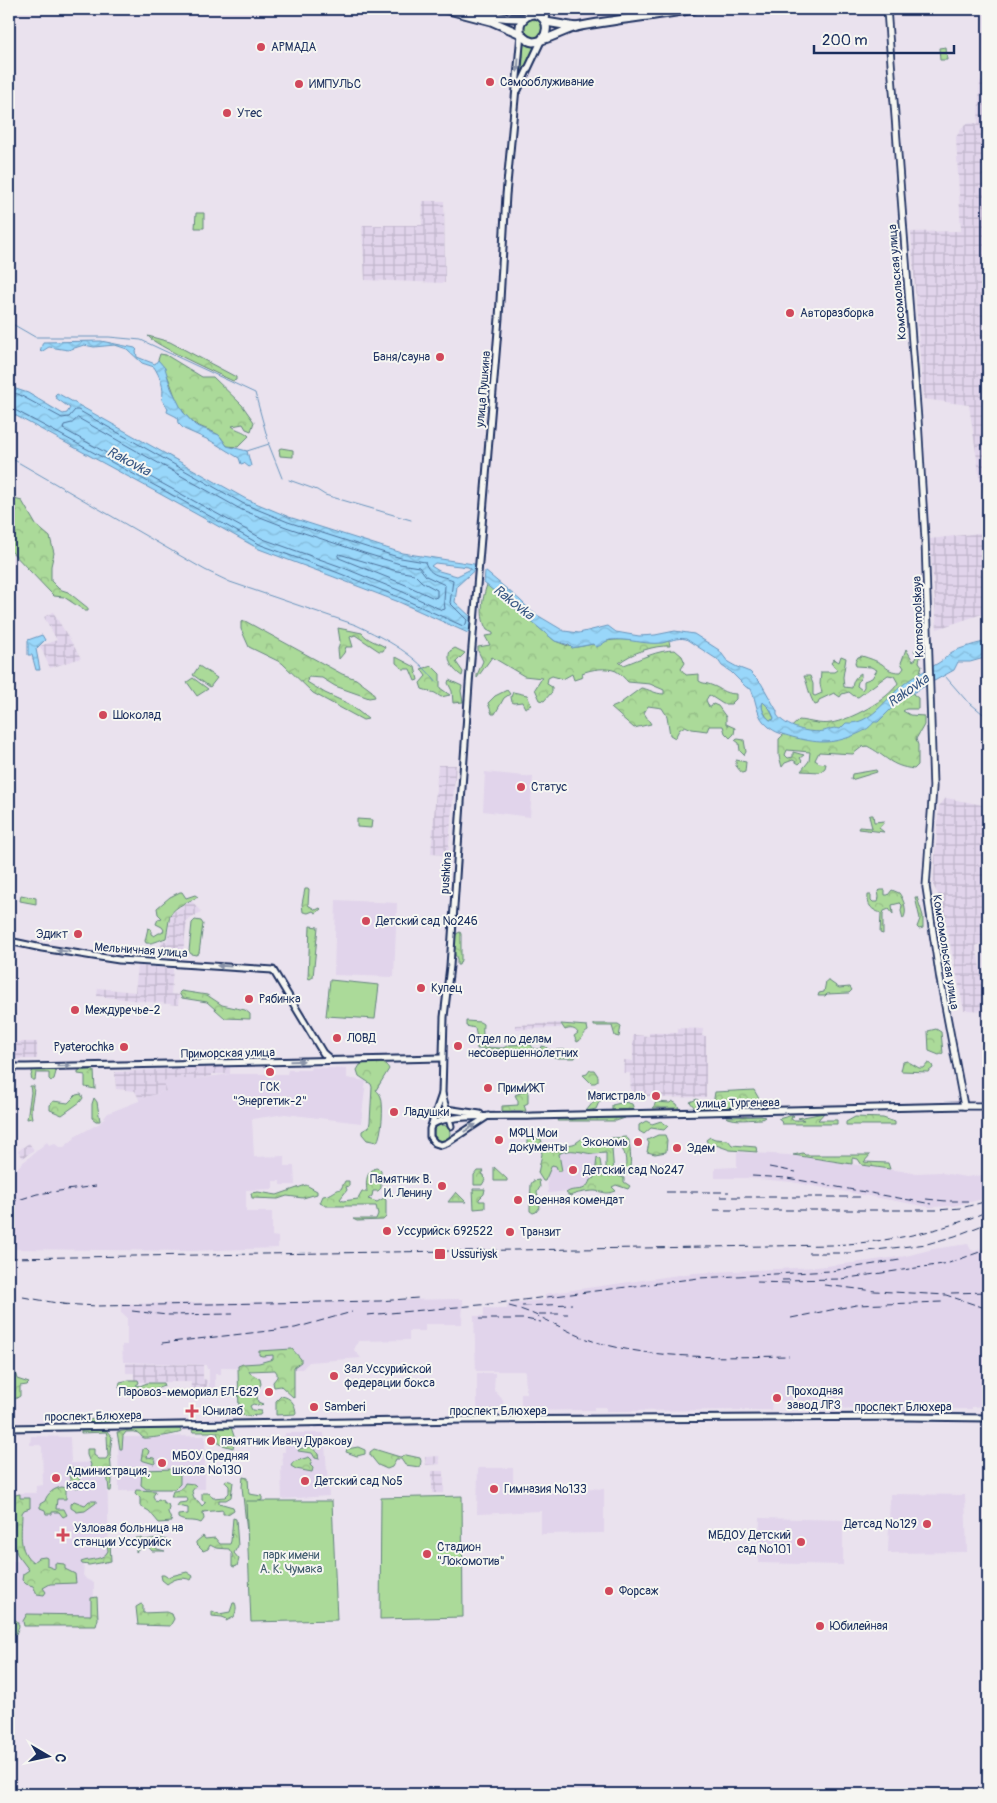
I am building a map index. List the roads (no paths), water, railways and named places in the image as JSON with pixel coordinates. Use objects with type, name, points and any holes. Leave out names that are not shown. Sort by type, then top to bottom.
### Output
[{"type":"highway","points":[[445,9],[491,21],[521,34]]},
{"type":"highway","points":[[463,9],[492,17],[510,19],[537,15],[546,22],[576,27]]},
{"type":"highway","points":[[524,18],[520,26],[521,34],[524,39],[531,42],[576,27],[694,9]]},
{"type":"highway","points":[[542,39],[547,30],[546,22]]},
{"type":"main road","points":[[524,18],[530,9]]},
{"type":"main road","points":[[546,9],[546,22]]},
{"type":"main road","name":"Комсомольская улица","points":[[887,9],[918,421],[926,554]]},
{"type":"main road","name":"улица Пушкина","points":[[469,684],[499,318],[506,195],[521,34]]},
{"type":"main road","name":"улица Пушкина","points":[[516,96],[542,39]]},
{"type":"main road","name":"Komsomolskaya","points":[[926,554],[932,740]]},
{"type":"main road","name":"pushkina","points":[[451,1126],[442,1094],[442,1058],[469,684]]},
{"type":"main road","name":"Комсомольская улица","points":[[932,740],[933,787],[926,887],[940,979],[964,1106]]},
{"type":"main road","name":"Мельничная улица","points":[[9,941],[119,960],[273,970],[323,1052],[331,1060]]},
{"type":"main road","name":"Приморская улица","points":[[9,1061],[16,1067],[442,1058]]},
{"type":"main road","name":"pushkina","points":[[432,1125],[442,1094]]},
{"type":"main road","name":"улица Тургенева","points":[[443,1121],[488,1116],[690,1114],[988,1106]]},
{"type":"main road","name":"улица Тургенева","points":[[446,1109],[488,1116]]},
{"type":"main road","points":[[452,1140],[451,1126],[443,1121],[437,1121],[432,1125],[429,1133],[434,1142],[443,1145],[452,1140],[488,1116]]},
{"type":"main road","name":"проспект Блюхера","points":[[9,1428],[465,1420],[988,1418]]},
{"type":"water","points":[[101,341],[135,348],[137,350],[137,357],[155,364],[158,360],[165,368],[171,388],[183,412],[195,425],[219,435],[227,446],[247,451],[251,466],[249,467],[244,463],[241,464],[239,458],[211,441],[184,429],[178,423],[177,417],[167,412],[168,408],[162,400],[161,382],[154,367],[142,363],[127,349],[115,345],[94,347],[84,345],[68,350],[49,347],[40,351],[43,342]]},
{"type":"water","name":"Rakovka","points":[[13,388],[28,393],[63,414],[67,413],[70,408],[56,398],[55,395],[57,393],[246,499],[289,517],[402,553],[480,565],[457,586],[455,602],[473,619],[468,633],[399,602],[259,549],[9,412],[9,389]],"holes":[[[435,563],[471,569],[457,576],[439,571],[431,566]]]},
{"type":"water","name":"Rakovka","points":[[485,571],[532,612],[564,631],[579,633],[608,626],[616,632],[639,636],[675,631],[694,634],[719,650],[728,662],[750,672],[761,683],[777,711],[777,715],[786,723],[798,729],[818,732],[834,728],[840,729],[846,723],[855,723],[863,720],[877,710],[909,680],[938,663],[955,650],[988,641],[988,657],[970,662],[958,662],[954,670],[900,700],[878,722],[874,722],[860,733],[831,742],[809,741],[776,732],[771,728],[761,718],[751,689],[746,687],[722,666],[718,660],[686,639],[662,643],[610,640],[596,647],[593,644],[572,648],[569,645],[555,641],[484,583]],"holes":[[[763,702],[770,709],[774,718],[773,720],[768,719],[765,715],[762,707]]]},
{"type":"water","points":[[42,635],[45,640],[36,649],[40,670],[36,670],[32,655],[28,655],[28,640]]},
{"type":"waterway","points":[[9,322],[35,337],[109,337],[141,340],[255,393],[269,444],[247,451]]},
{"type":"waterway","points":[[269,445],[282,478]]},
{"type":"waterway","points":[[9,457],[205,570],[230,582],[356,625],[379,636],[420,664],[437,683]]},
{"type":"waterway","points":[[289,480],[317,490],[325,495],[411,520]]},
{"type":"waterway","points":[[945,676],[965,699],[988,718]]},
{"type":"railway","points":[[769,1167],[796,1172]]},
{"type":"railway","points":[[752,1176],[787,1178],[932,1204]]},
{"type":"railway","points":[[9,1203],[37,1194],[96,1186]]},
{"type":"railway","points":[[666,1192],[729,1192]]},
{"type":"railway","points":[[720,1197],[862,1197]]},
{"type":"railway","points":[[926,1199],[968,1201]]},
{"type":"railway","points":[[713,1210],[938,1210],[961,1208],[988,1201]]},
{"type":"railway","points":[[9,1258],[832,1245],[872,1242],[931,1231],[988,1211]]},
{"type":"railway","points":[[808,1253],[850,1253],[927,1244],[955,1236],[988,1223]]},
{"type":"railway","points":[[782,1280],[841,1279],[930,1266],[949,1263],[988,1249]]},
{"type":"railway","points":[[367,1315],[491,1304],[699,1278],[831,1271],[900,1260]]},
{"type":"railway","points":[[757,1282],[789,1283]]},
{"type":"railway","points":[[824,1285],[875,1291],[946,1295],[988,1309]]},
{"type":"railway","points":[[951,1293],[988,1292]]},
{"type":"railway","points":[[23,1297],[68,1305]]},
{"type":"railway","points":[[62,1304],[97,1306],[380,1301],[418,1298]]},
{"type":"railway","points":[[791,1318],[856,1305],[942,1302]]},
{"type":"railway","points":[[522,1306],[572,1304]]},
{"type":"railway","points":[[509,1306],[531,1313],[574,1334],[619,1348],[667,1355],[789,1356]]},
{"type":"railway","points":[[132,1311],[167,1315],[233,1314]]},
{"type":"railway","points":[[162,1343],[295,1328],[352,1312]]},
{"type":"railway","points":[[539,1314],[568,1314]]},
{"type":"railway","points":[[479,1319],[525,1319],[541,1322]]},
{"type":"place","name":"АРМАДА","points":[[261,47]]},
{"type":"place","name":"Самооблуживание","points":[[490,82]]},
{"type":"place","name":"ИМПУЛЬС","points":[[299,84]]},
{"type":"place","name":"Утес","points":[[227,113]]},
{"type":"place","name":"Авторазборка","points":[[790,313]]},
{"type":"place","name":"Баня/сауна","points":[[440,357]]},
{"type":"place","name":"Шоколад","points":[[103,715]]},
{"type":"place","name":"Статус","points":[[521,787]]},
{"type":"place","name":"Детский сад №246","points":[[366,921]]},
{"type":"place","name":"Эдикт","points":[[78,934]]},
{"type":"place","name":"Купец","points":[[421,988]]},
{"type":"place","name":"Рябинка","points":[[249,999]]},
{"type":"place","name":"Междуречье-2","points":[[75,1010]]},
{"type":"place","name":"ЛОВД","points":[[337,1038]]},
{"type":"place","name":"Отдел по делам несовершеннолетних","points":[[458,1046]]},
{"type":"place","name":"Pyaterochka","points":[[124,1047]]},
{"type":"place","name":"ГСК \"Энергетик-2\"","points":[[270,1072]]},
{"type":"place","name":"ПримИЖТ","points":[[488,1088]]},
{"type":"place","name":"Магистраль","points":[[656,1096]]},
{"type":"place","name":"Ладушки","points":[[394,1112]]},
{"type":"place","name":"МФЦ Мои документы","points":[[499,1140]]},
{"type":"place","name":"Экономь","points":[[638,1142]]},
{"type":"place","name":"Эдем","points":[[677,1148]]},
{"type":"place","name":"Детский сад №247","points":[[573,1170]]},
{"type":"place","name":"Памятник В. И. Ленину","points":[[442,1186]]},
{"type":"place","name":"Военная комендат","points":[[518,1200]]},
{"type":"place","name":"Уссурийск 692522","points":[[387,1231]]},
{"type":"place","name":"Транзит","points":[[510,1232]]},
{"type":"place","name":"Ussuriysk","points":[[440,1254]]},
{"type":"place","name":"Зал Уссурийской федерации бокса","points":[[334,1376]]},
{"type":"place","name":"Паровоз-мемориал ЕЛ-629","points":[[269,1392]]},
{"type":"place","name":"Проходная завод ЛРЗ","points":[[777,1398]]},
{"type":"place","name":"Samberi","points":[[314,1407]]},
{"type":"place","name":"Юнилаб","points":[[192,1411]]},
{"type":"place","name":"памятник Ивану Дуракову","points":[[211,1441]]},
{"type":"place","name":"МБОУ Средняя школа №130","points":[[162,1463]]},
{"type":"place","name":"Администрация, касса","points":[[56,1478]]},
{"type":"place","name":"Детский сад №5","points":[[305,1481]]},
{"type":"place","name":"Гимназия №133","points":[[494,1489]]},
{"type":"place","name":"Детсад №129","points":[[927,1524]]},
{"type":"place","name":"Узловая больница на станции Уссурийск","points":[[63,1535]]},
{"type":"place","name":"МБДОУ Детский сад №101","points":[[801,1542]]},
{"type":"place","name":"Стадион \"Локомотив\"","points":[[427,1554]]},
{"type":"place","name":"Форсаж","points":[[609,1591]]},
{"type":"place","name":"Юбилейная","points":[[820,1626]]},
{"type":"park label","name":"парк имени А. К. Чумака","points":[[291,1562]]}]
